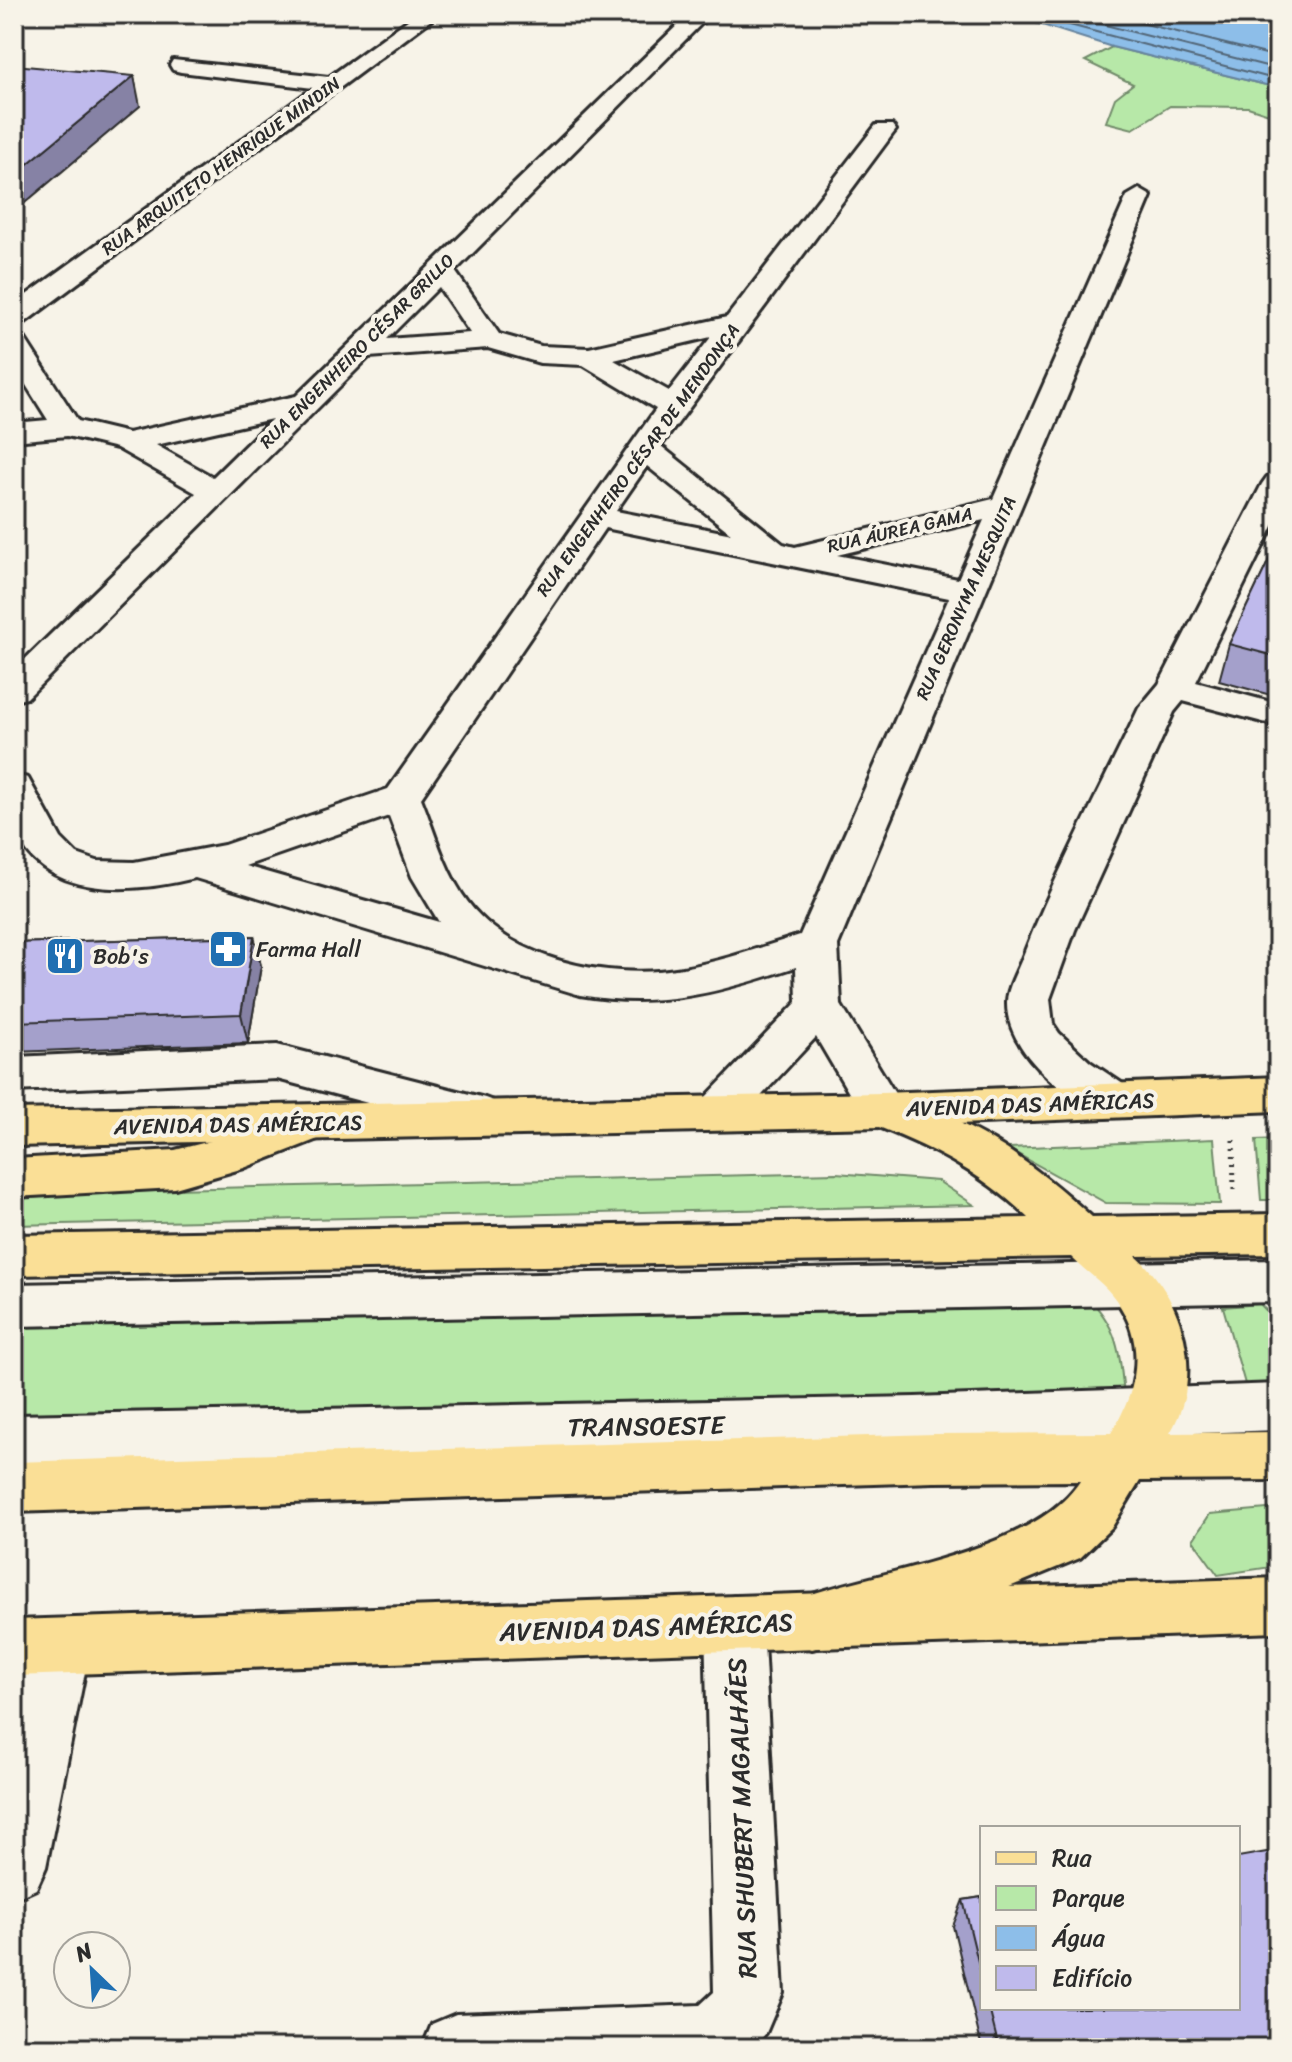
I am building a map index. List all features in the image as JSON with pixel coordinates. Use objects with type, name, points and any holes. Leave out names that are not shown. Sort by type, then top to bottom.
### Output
[{"type":"main road","name":"AVENIDA DAS AMÉRICAS","points":[[14,1128],[882,1110],[1278,1094]]},
{"type":"main road","points":[[812,1621],[975,1574],[1060,1540],[1093,1509],[1155,1410],[1162,1356],[1158,1328],[1133,1284],[1017,1178],[959,1141],[882,1110]]},
{"type":"main road","points":[[14,1178],[175,1169],[227,1155],[307,1124]]},
{"type":"main road","points":[[14,1255],[1278,1234]]},
{"type":"main road","points":[[14,1487],[934,1458],[1278,1456]]},
{"type":"main road","name":"AVENIDA DAS AMÉRICAS","points":[[38,1648],[1278,1605]]},
{"type":"street","name":"RUA ARQUITETO HENRIQUE MINDIN","points":[[14,317],[429,14]]},
{"type":"street","name":"RUA ENGENHEIRO CÉSAR GRILLO","points":[[14,690],[701,14]]},
{"type":"street","points":[[181,65],[334,84]]},
{"type":"street","name":"RUA ENGENHEIRO CÉSAR DE MENDONÇA","points":[[402,798],[673,406],[884,130]]},
{"type":"street","name":"RUA GERONYMA MESQUITA","points":[[882,1110],[819,1006],[817,945],[1139,196]]},
{"type":"street","points":[[440,268],[489,340]]},
{"type":"street","points":[[362,349],[489,340],[540,354],[589,357],[736,323]]},
{"type":"street","points":[[14,343],[67,427]]},
{"type":"street","points":[[589,357],[673,406]]},
{"type":"street","points":[[128,442],[309,402]]},
{"type":"street","points":[[14,432],[67,427],[128,442],[214,490]]},
{"type":"street","name":"RUA ÁUREA GAMA","points":[[644,448],[784,554],[1007,505]]},
{"type":"street","points":[[1113,1100],[1074,1074],[1043,1045],[1031,1024],[1028,999],[1054,930],[1157,708],[1175,688],[1278,484]]},
{"type":"street","name":"RUA ÁUREA GAMA","points":[[596,517],[967,591]]},
{"type":"street","points":[[1175,688],[1278,715]]},
{"type":"street","points":[[14,787],[42,843],[64,864],[104,877],[199,866],[402,798],[436,884],[457,917],[491,951]]},
{"type":"street","points":[[199,866],[491,951],[586,982],[630,990],[692,984],[817,945]]},
{"type":"street","points":[[719,1112],[819,1006]]},
{"type":"street","points":[[14,1074],[277,1062],[487,1117]]},
{"type":"street","points":[[14,1305],[1278,1281]]},
{"type":"street","name":"TRANSOESTE","points":[[14,1439],[900,1420],[1278,1407]]},
{"type":"street","name":"RUA SHUBERT MAGALHÃES","points":[[456,2048],[705,2038],[727,2030],[741,2016],[750,1993],[734,1624]]},
{"type":"street","points":[[14,1867],[38,1648]]},
{"type":"path","points":[[1233,1140],[1234,1195]]},
{"type":"green space","points":[[1112,47],[1278,88],[1278,117],[1248,107],[1170,106],[1133,129],[1106,122],[1115,98],[1133,84],[1085,61]]},
{"type":"green space","points":[[1214,1139],[1220,1204],[1106,1203],[1007,1148]]},
{"type":"green space","points":[[1278,1139],[1278,1200],[1261,1200],[1256,1140]]},
{"type":"green space","points":[[836,1173],[938,1181],[974,1205],[14,1225],[14,1198],[53,1192]]},
{"type":"green space","points":[[1078,1289],[1101,1312],[1114,1336],[1124,1394],[14,1420],[14,1311]]},
{"type":"green space","points":[[1260,1304],[1278,1323],[1278,1396],[1249,1398],[1223,1307]]},
{"type":"green space","points":[[1278,1508],[1278,1566],[1218,1575],[1193,1540],[1210,1514]]},
{"type":"water","points":[[1007,14],[1278,14],[1278,88],[1112,47]]},
{"type":"building","points":[[14,65],[134,76],[14,175]]},
{"type":"building","points":[[1278,541],[1278,657],[1229,644]]},
{"type":"building","points":[[254,936],[241,1014],[14,1022],[14,943]]},
{"type":"building","points":[[1278,1850],[1278,2048],[999,2048],[990,2010],[1240,2010],[1240,1857]]},
{"type":"building","points":[[980,1897],[980,1970],[963,1900]]},
{"type":"place","name":"Farma Hall","points":[[228,949]]},
{"type":"place","name":"Bob's","points":[[65,956]]}]
